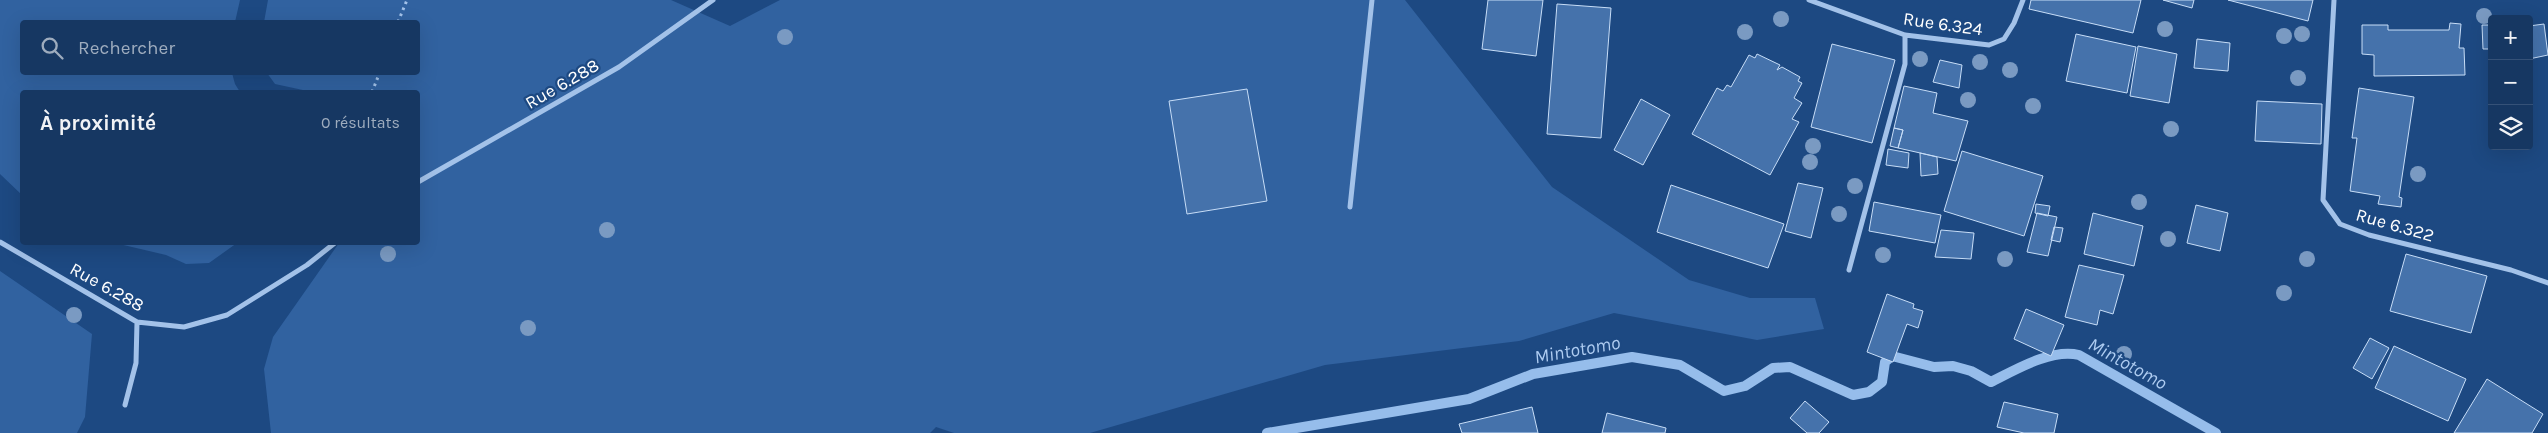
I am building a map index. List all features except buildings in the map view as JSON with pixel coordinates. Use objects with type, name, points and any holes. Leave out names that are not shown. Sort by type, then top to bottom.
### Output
[{"type":"street","name":"Rue 6.288","points":[[420,181],[618,67],[713,0]]},
{"type":"street","points":[[1350,207],[1372,0]]},
{"type":"street","name":"Rue 6.324","points":[[1809,0],[1905,35],[1989,44],[2004,39],[2014,23],[2023,0]]},
{"type":"street","name":"Rue 6.322","points":[[2334,0],[2323,200],[2340,224],[2369,235],[2512,270],[2548,283]]},
{"type":"street","points":[[1849,270],[1905,64],[1905,35]]},
{"type":"street","name":"Rue 6.288","points":[[0,242],[137,322],[184,327],[228,315],[307,265],[332,245]]},
{"type":"street","points":[[125,405],[136,362],[137,322]]},
{"type":"path","points":[[399,20],[407,0]]},
{"type":"path","points":[[373,90],[379,75]]},
{"type":"shaded area","points":[[0,0],[240,0],[235,20],[20,20],[20,75],[233,75],[239,90],[20,90],[20,193],[0,174]]},
{"type":"shaded area","points":[[268,0],[671,0],[730,26],[780,0],[1405,0],[1552,187],[1689,280],[1750,298],[1815,298],[1824,329],[1757,340],[1614,313],[1519,341],[1325,365],[1090,433],[954,433],[936,427],[930,433],[271,433],[264,369],[273,337],[338,245],[420,245],[420,90],[303,90],[275,84],[268,75],[420,75],[420,20],[264,20]]},
{"type":"shaded area","points":[[124,245],[234,245],[209,263],[186,264],[166,255]]},
{"type":"shaded area","points":[[0,271],[92,334],[85,417],[77,433],[0,433]]},
{"type":"waterway","name":"Mintotomo","points":[[1267,433],[1469,399],[1533,374],[1632,357],[1680,365],[1724,391],[1745,386],[1773,368],[1790,367],[1853,395],[1869,392],[1882,382],[1885,362],[1892,356],[1934,367],[1953,366],[1971,371],[1991,382],[2034,361],[2068,354],[2079,355],[2216,433]]}]
